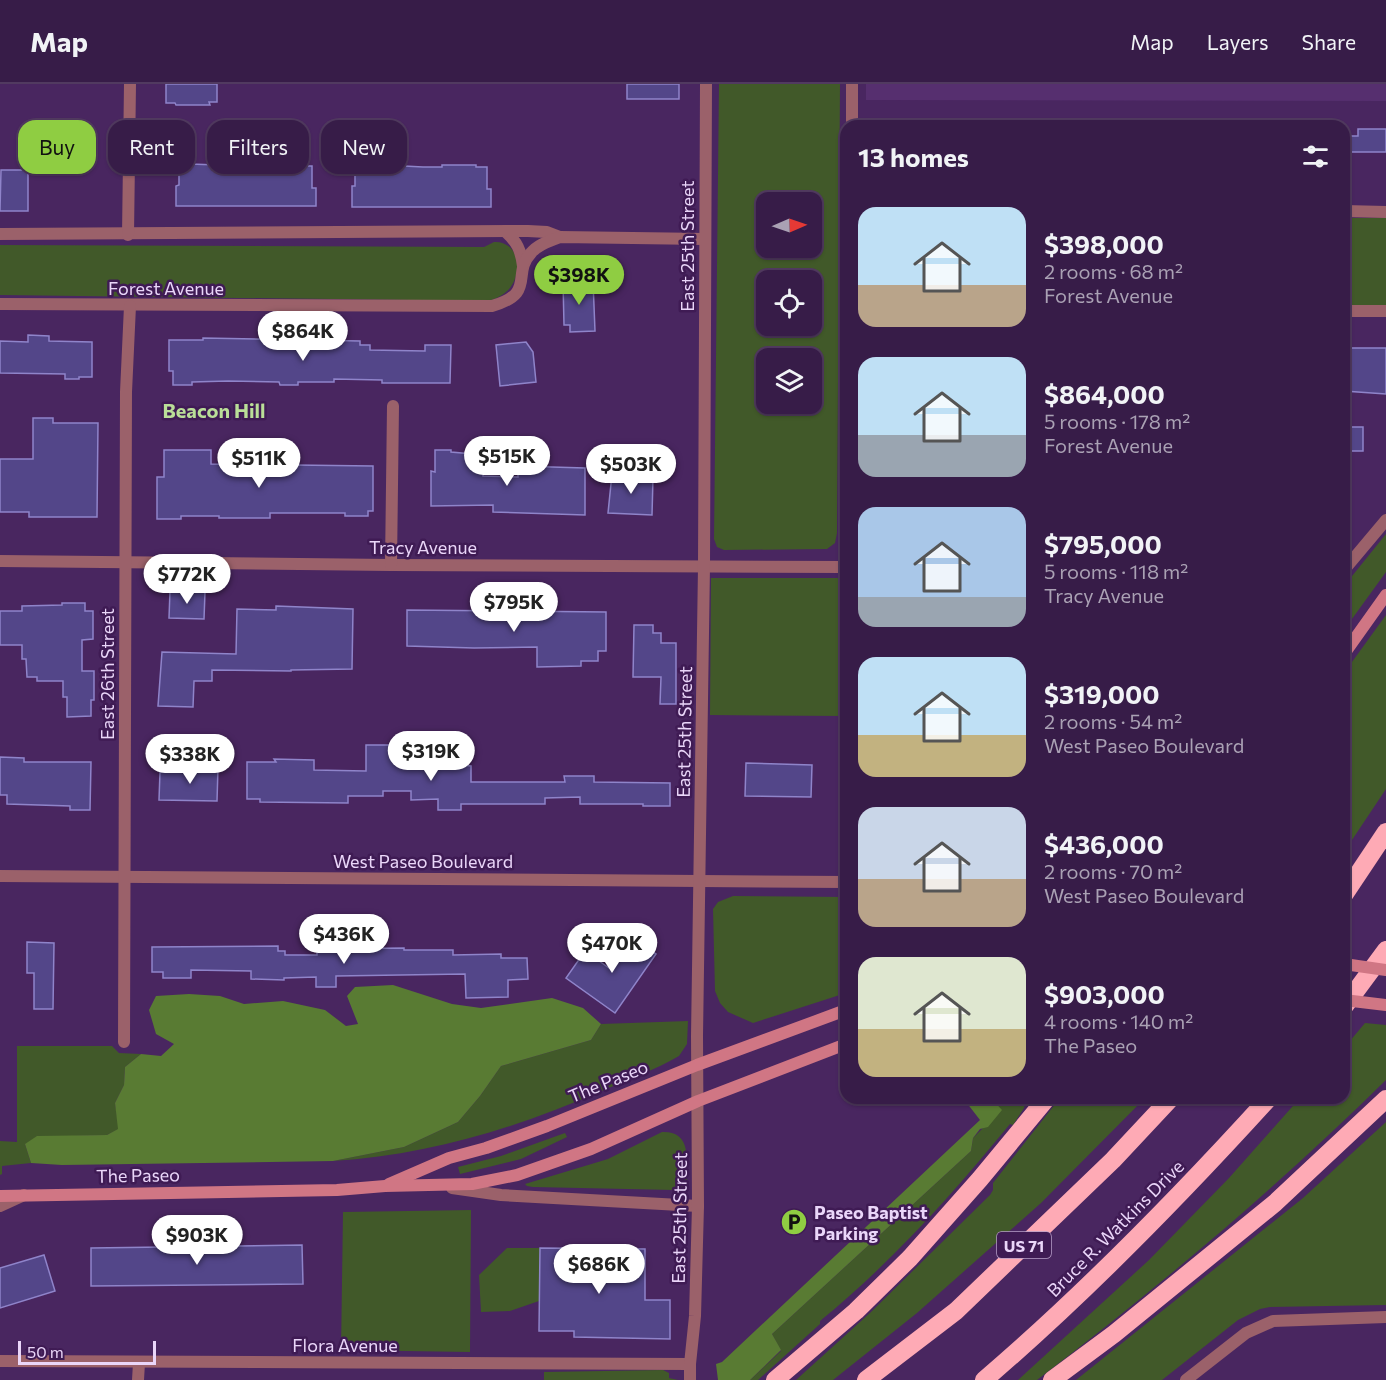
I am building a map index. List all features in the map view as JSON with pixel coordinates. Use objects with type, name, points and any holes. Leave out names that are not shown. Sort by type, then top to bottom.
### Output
[{"type":"highway","points":[[1350,887],[1386,832]]},
{"type":"highway","points":[[1350,999],[1386,950]]},
{"type":"highway","points":[[1052,1380],[1114,1334],[1275,1203],[1384,1102]]},
{"type":"highway","name":"US 71","points":[[866,1380],[956,1311],[1113,1160],[1165,1104]]},
{"type":"highway","name":"Bruce R. Watkins Drive","points":[[984,1380],[1034,1338],[1188,1187],[1264,1104]]},
{"type":"highway","points":[[775,1380],[856,1311],[910,1258],[1035,1106]]},
{"type":"main road","points":[[1350,646],[1386,595]]},
{"type":"main road","points":[[1350,965],[1386,970]]},
{"type":"main road","points":[[1350,1001],[1386,1005]]},
{"type":"main road","name":"The Paseo","points":[[385,1186],[449,1158],[486,1148],[537,1129],[697,1065],[840,1012]]},
{"type":"main road","name":"The Paseo","points":[[0,1196],[337,1190],[385,1186],[472,1184],[517,1175],[591,1149],[698,1101],[840,1046]]},
{"type":"street","points":[[128,235],[130,84]]},
{"type":"street","name":"East 25th Street","points":[[690,1380],[695,1316],[698,1206],[697,1065],[704,566],[706,84]]},
{"type":"street","points":[[852,84],[852,120]]},
{"type":"street","points":[[1350,211],[1386,212]]},
{"type":"street","points":[[505,231],[520,249],[523,267]]},
{"type":"street","name":"Forest Avenue","points":[[0,234],[505,231],[547,232],[560,237],[705,239]]},
{"type":"street","name":"Forest Avenue","points":[[0,304],[492,306],[506,302],[519,291],[523,267],[529,254],[539,246],[560,237]]},
{"type":"street","name":"East 26th Street","points":[[124,1042],[126,392],[130,306]]},
{"type":"street","points":[[1350,311],[1386,311]]},
{"type":"street","points":[[391,565],[393,406]]},
{"type":"street","points":[[1350,563],[1386,520]]},
{"type":"street","name":"Tracy Avenue","points":[[0,561],[840,567]]},
{"type":"street","name":"West Paseo Boulevard","points":[[0,876],[840,882]]},
{"type":"street","points":[[439,1186],[501,1195],[698,1206]]},
{"type":"street","points":[[0,1206],[27,1194]]},
{"type":"street","points":[[1186,1380],[1246,1333],[1272,1321],[1386,1317]]},
{"type":"street","name":"Flora Avenue","points":[[0,1361],[690,1364]]},
{"type":"street","points":[[138,1380],[139,1363]]},
{"type":"shaded area","points":[[866,84],[1386,84],[1386,101],[866,100]]},
{"type":"green space","points":[[719,84],[840,84],[837,533],[835,543],[827,549],[724,550],[717,547],[714,539]]},
{"type":"green space","points":[[1350,218],[1386,218],[1386,306],[1350,306]]},
{"type":"green space","points":[[494,242],[509,246],[516,258],[517,266],[510,288],[489,301],[0,295],[0,245],[484,247]]},
{"type":"green space","points":[[1386,534],[1386,572],[1350,622],[1350,579]]},
{"type":"green space","points":[[711,578],[840,578],[840,716],[710,715]]},
{"type":"green space","points":[[1386,615],[1386,789],[1350,843],[1350,665]]},
{"type":"green space","points":[[733,896],[840,897],[840,995],[753,1023],[728,1012],[720,1003],[715,991],[713,909],[718,902]]},
{"type":"green space","points":[[393,985],[452,1004],[481,1008],[552,998],[583,1008],[601,1024],[591,1040],[501,1066],[458,1122],[404,1147],[333,1161],[62,1165],[31,1163],[25,1144],[37,1136],[107,1135],[118,1129],[115,1103],[124,1085],[125,1067],[141,1054],[161,1056],[174,1044],[156,1034],[149,1010],[156,996],[189,994],[220,996],[244,1004],[283,1001],[325,1010],[346,1026],[358,1024],[347,996],[355,987]]},
{"type":"green space","points":[[688,1021],[687,1044],[679,1056],[571,1104],[472,1138],[403,1153],[333,1161],[404,1147],[458,1122],[501,1066],[591,1040],[601,1024]]},
{"type":"green space","points":[[1365,1023],[1386,1025],[1386,1080],[1259,1198],[1128,1309],[1037,1380],[1018,1380],[1149,1260],[1229,1178],[1295,1104],[1350,1104],[1350,1041]]},
{"type":"green space","points":[[17,1046],[112,1046],[119,1053],[141,1054],[125,1067],[124,1085],[115,1103],[119,1129],[107,1135],[74,1136],[25,1144],[31,1163],[2,1166],[0,1175],[0,1141],[17,1142]]},
{"type":"green space","points":[[968,1104],[996,1104],[1002,1110],[988,1127],[980,1129],[973,1138],[971,1151],[772,1334],[781,1350],[750,1380],[718,1380],[716,1364],[722,1362],[980,1120]]},
{"type":"green space","points":[[996,1104],[1025,1104],[1013,1125],[1010,1124],[966,1177],[896,1252],[758,1380],[750,1380],[781,1351],[772,1334],[971,1151],[973,1138],[1001,1110]]},
{"type":"green space","points":[[1055,1104],[1139,1104],[1041,1203],[917,1313],[833,1380],[796,1380],[871,1312],[990,1195],[993,1183]]},
{"type":"green space","points":[[1386,1122],[1386,1305],[1260,1309],[1238,1320],[1162,1380],[1076,1380],[1303,1198]]},
{"type":"green space","points":[[662,1132],[679,1136],[686,1149],[687,1183],[684,1189],[533,1187],[525,1184],[608,1159]]},
{"type":"green space","points":[[565,1133],[567,1137],[521,1159],[460,1174],[458,1167],[501,1156]]},
{"type":"green space","points":[[471,1210],[470,1352],[341,1350],[343,1212]]},
{"type":"green space","points":[[507,1248],[540,1248],[539,1301],[510,1311],[481,1312],[479,1275]]},
{"type":"green space","points":[[663,1370],[669,1373],[669,1378],[678,1380],[544,1380],[544,1372]]},
{"type":"building","points":[[166,84],[217,84],[217,102],[209,102],[210,105],[166,103]]},
{"type":"building","points":[[627,84],[679,84],[679,99],[627,99]]},
{"type":"building","points":[[1358,129],[1386,129],[1386,152],[1350,152],[1350,136],[1358,136]]},
{"type":"building","points":[[195,164],[207,165],[207,174],[309,174],[309,166],[312,166],[312,188],[316,188],[316,206],[176,206],[176,186],[179,185],[179,174],[195,174]]},
{"type":"building","points":[[476,165],[476,167],[487,167],[487,189],[491,189],[491,207],[352,207],[352,186],[355,186],[355,174],[407,174],[407,166]]},
{"type":"building","points":[[1,170],[18,170],[18,174],[28,174],[28,211],[0,211]]},
{"type":"building","points":[[593,281],[595,331],[570,332],[570,325],[564,325],[563,282]]},
{"type":"building","points":[[28,335],[49,336],[49,341],[92,342],[92,377],[65,379],[65,374],[0,373],[0,341],[28,342]]},
{"type":"building","points":[[203,338],[360,341],[360,345],[370,345],[370,350],[425,351],[425,345],[451,345],[450,383],[382,383],[382,380],[334,379],[334,382],[298,382],[298,385],[280,385],[279,382],[228,381],[173,385],[173,371],[169,371],[169,340],[203,340]]},
{"type":"building","points":[[526,342],[533,352],[536,382],[500,386],[496,345]]},
{"type":"building","points":[[1350,348],[1386,348],[1386,394],[1350,391]]},
{"type":"building","points":[[33,418],[53,418],[53,423],[98,423],[97,517],[29,517],[29,512],[0,512],[0,459],[33,459]]},
{"type":"building","points":[[1350,427],[1363,427],[1363,451],[1350,451]]},
{"type":"building","points":[[164,450],[211,450],[211,464],[373,466],[373,511],[368,511],[368,516],[345,516],[345,513],[270,513],[270,518],[181,516],[181,519],[157,519],[157,477],[164,477]]},
{"type":"building","points":[[435,450],[484,455],[483,476],[518,477],[518,466],[585,468],[585,515],[493,512],[493,505],[431,506],[431,471],[435,472]]},
{"type":"building","points":[[612,474],[653,478],[652,515],[608,513]]},
{"type":"building","points":[[170,591],[205,592],[204,619],[169,618]]},
{"type":"building","points":[[62,603],[85,603],[85,611],[93,611],[93,639],[82,640],[82,671],[94,671],[94,700],[91,700],[91,716],[67,717],[67,697],[63,697],[63,681],[37,681],[37,677],[27,677],[26,659],[22,659],[22,645],[0,645],[0,611],[22,611],[22,606],[62,605]]},
{"type":"building","points":[[276,606],[353,609],[352,669],[212,670],[212,681],[194,681],[193,707],[158,706],[162,652],[236,654],[237,609],[276,610]]},
{"type":"building","points":[[407,610],[606,612],[606,651],[598,651],[598,661],[581,661],[581,666],[537,667],[537,647],[407,646]]},
{"type":"building","points":[[634,625],[653,625],[653,633],[661,633],[661,643],[676,643],[676,704],[660,704],[661,677],[633,677]]},
{"type":"building","points":[[438,740],[461,740],[462,765],[471,766],[471,782],[565,782],[564,776],[594,776],[594,782],[670,783],[670,806],[580,804],[580,797],[545,798],[545,804],[461,804],[461,810],[438,810],[438,799],[411,800],[411,791],[383,791],[383,796],[348,796],[348,803],[260,802],[260,799],[247,799],[247,762],[276,762],[274,759],[314,760],[314,770],[366,771],[366,745],[438,745]]},
{"type":"building","points":[[0,757],[24,758],[24,762],[91,762],[90,810],[70,810],[70,806],[7,804],[7,795],[0,795]]},
{"type":"building","points":[[746,763],[812,765],[811,797],[745,796]]},
{"type":"building","points":[[197,768],[218,768],[217,801],[159,800],[160,772],[197,772]]},
{"type":"building","points":[[631,937],[656,954],[615,1013],[566,978],[585,951],[609,968]]},
{"type":"building","points":[[27,942],[54,943],[53,1009],[34,1009],[34,973],[27,973]]},
{"type":"building","points":[[278,946],[278,951],[285,951],[285,955],[317,955],[317,949],[404,948],[404,950],[453,950],[453,955],[501,954],[501,958],[527,958],[528,979],[508,980],[508,997],[466,998],[465,974],[336,976],[336,987],[316,987],[316,977],[284,978],[284,980],[251,979],[251,971],[191,970],[191,978],[163,978],[163,972],[152,972],[152,947]]},
{"type":"building","points":[[302,1245],[303,1284],[91,1286],[91,1248]]},
{"type":"building","points":[[540,1248],[645,1249],[645,1300],[670,1300],[670,1339],[574,1337],[574,1331],[539,1331]]},
{"type":"building","points":[[44,1255],[55,1291],[0,1308],[0,1268]]},
{"type":"place","name":"Paseo Baptist Parking","points":[[794,1222]]},
{"type":"district","name":"Beacon Hill","points":[[214,410]]}]
